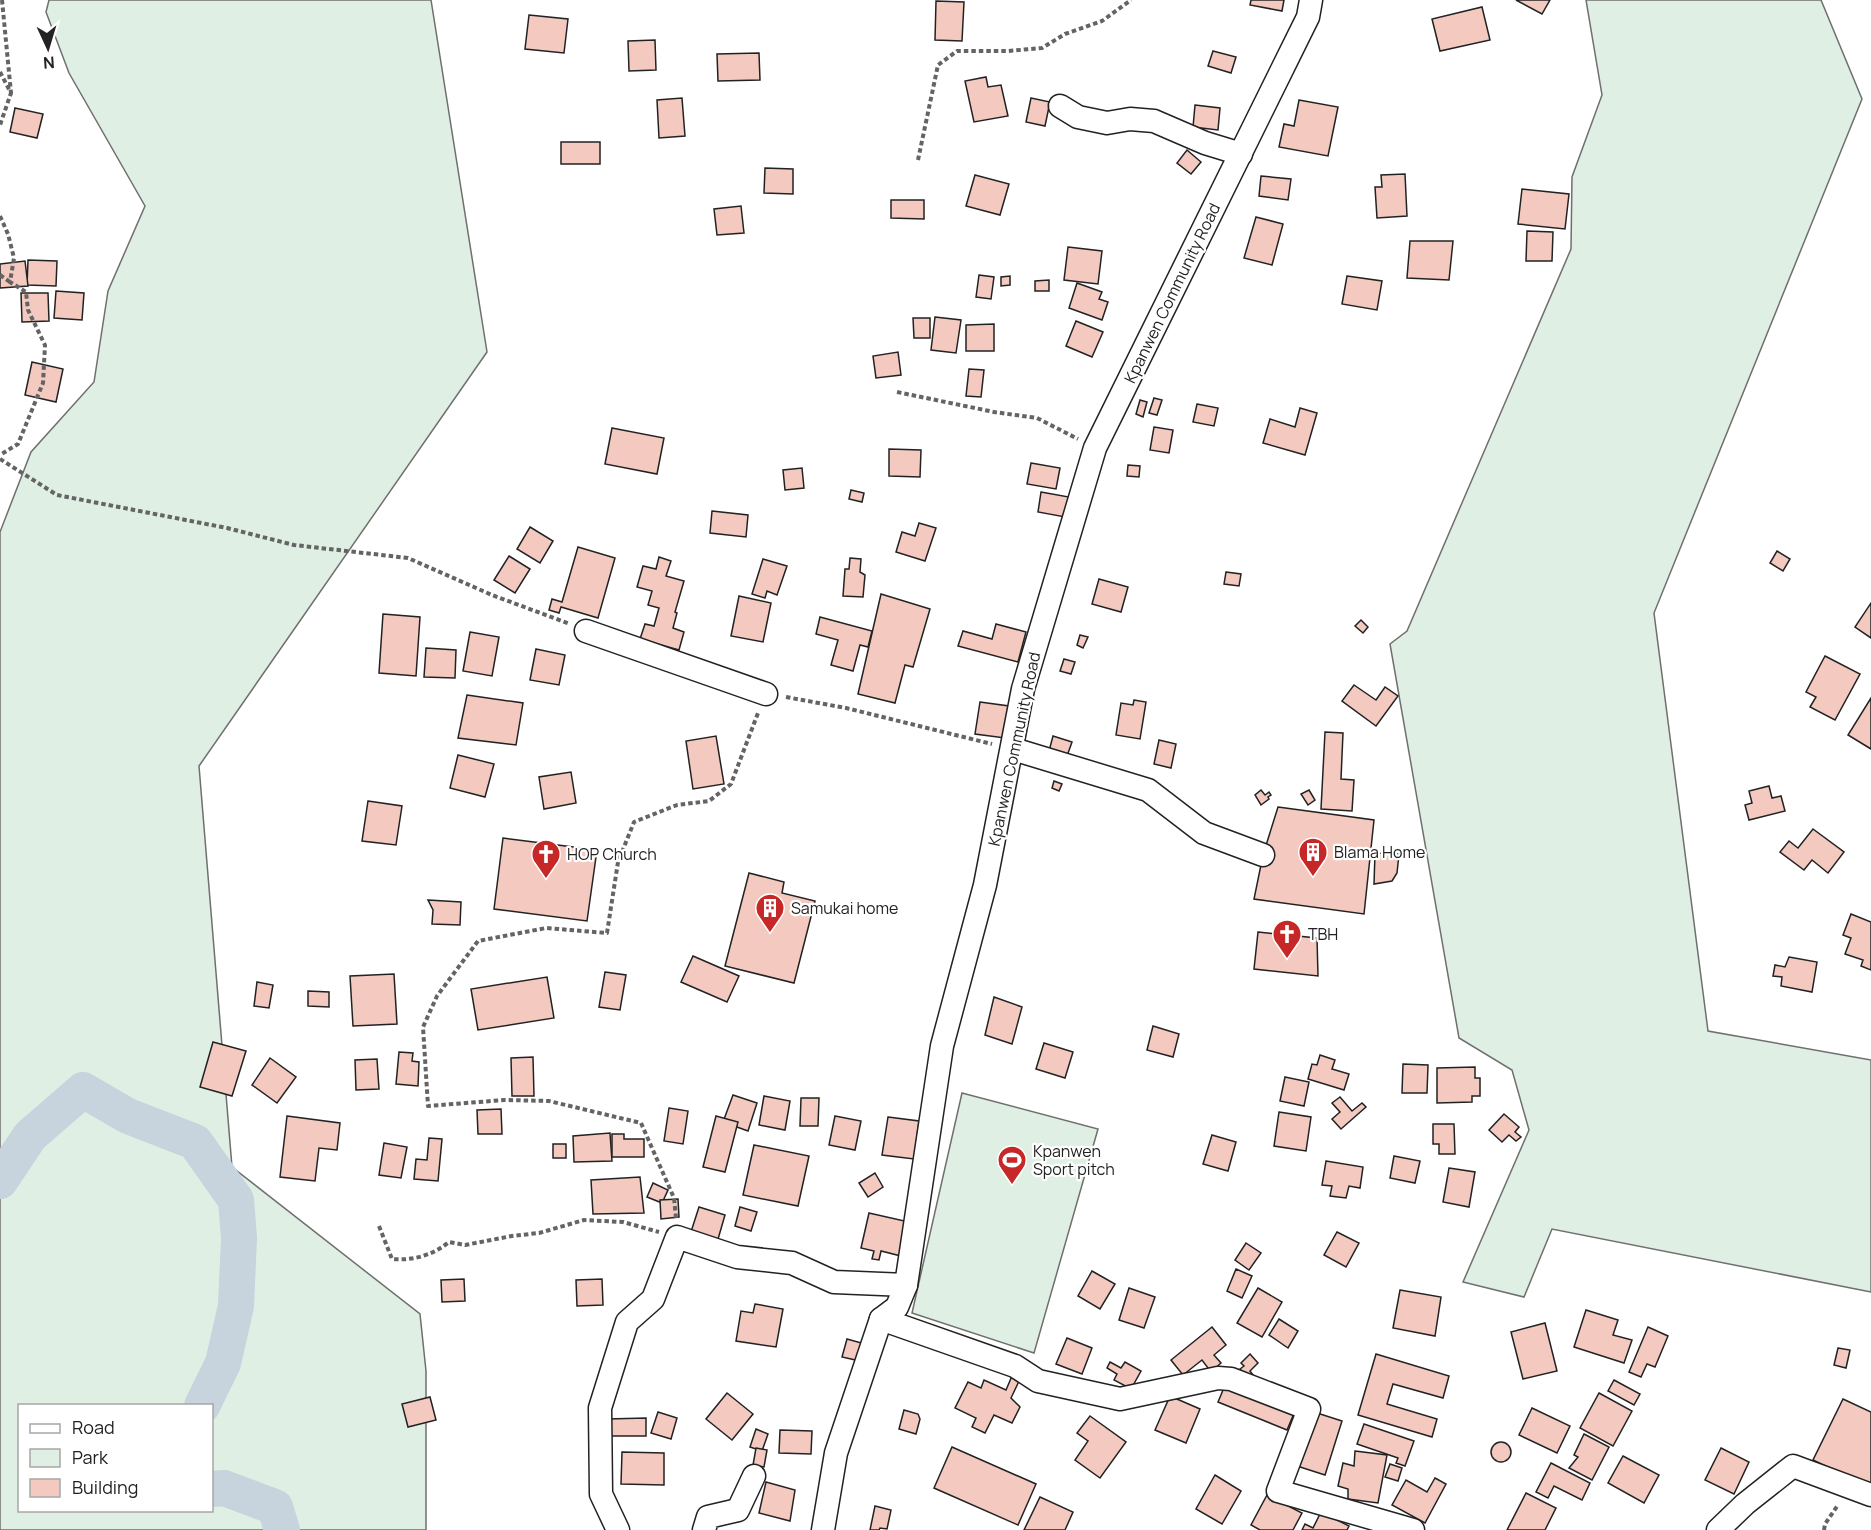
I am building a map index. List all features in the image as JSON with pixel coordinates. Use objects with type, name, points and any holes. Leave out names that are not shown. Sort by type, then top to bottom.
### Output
[{"type":"street","name":"Kpanwen Community Road","points":[[823,1530],[836,1453],[881,1319],[897,1308],[906,1285],[942,1046],[985,885],[1023,689],[1095,448],[1308,17],[1311,0]]},
{"type":"street","points":[[1060,106],[1078,117],[1107,123],[1131,119],[1154,121],[1204,143],[1241,154]]},
{"type":"street","points":[[586,631],[766,694]]},
{"type":"street","points":[[1013,749],[1148,790],[1204,833],[1263,855]]},
{"type":"street","points":[[618,1530],[601,1494],[600,1408],[627,1322],[652,1299],[677,1237],[737,1257],[792,1263],[834,1282],[906,1285]]},
{"type":"street","points":[[881,1319],[1015,1366],[1038,1381],[1120,1399],[1218,1378],[1231,1379],[1309,1409],[1278,1491],[1386,1526],[1413,1530]]},
{"type":"street","points":[[1718,1530],[1745,1504],[1793,1466],[1861,1491]]},
{"type":"street","points":[[704,1530],[708,1517],[738,1510],[754,1476]]},
{"type":"path","points":[[0,125],[11,93],[2,0]]},
{"type":"path","points":[[918,160],[938,65],[957,51],[1042,48],[1065,34],[1102,21],[1131,0]]},
{"type":"path","points":[[0,72],[11,93]]},
{"type":"path","points":[[0,216],[8,234],[14,258],[10,282]]},
{"type":"path","points":[[0,275],[26,292],[28,310],[45,345],[43,383],[18,444],[0,457],[57,495],[227,528],[294,545],[408,558],[492,595],[586,631]]},
{"type":"path","points":[[897,392],[994,412],[1038,418],[1095,448]]},
{"type":"path","points":[[379,1226],[392,1259],[405,1260],[435,1253],[450,1242],[465,1245],[539,1233],[584,1220],[623,1222],[677,1237],[674,1198],[641,1123],[549,1101],[504,1100],[428,1106],[423,1027],[438,996],[478,941],[546,928],[607,933],[618,862],[634,822],[677,805],[709,801],[731,784],[766,694],[846,708],[1013,749]]},
{"type":"path","points":[[1824,1530],[1825,1524],[1861,1491]]},
{"type":"green space","points":[[49,0],[431,0],[487,352],[199,766],[232,1167],[420,1314],[426,1371],[426,1530],[0,1530],[0,532],[31,452],[94,382],[108,291],[145,206],[69,73],[46,12]]},
{"type":"green space","points":[[1586,0],[1821,0],[1862,99],[1654,613],[1708,1031],[1871,1060],[1871,1292],[1552,1229],[1524,1297],[1463,1282],[1529,1130],[1512,1070],[1459,1038],[1390,644],[1407,631],[1571,249],[1572,177],[1602,95]]},
{"type":"green space","name":"Kpanwen Sport pitch","points":[[962,1093],[1098,1129],[1034,1353],[912,1313]]},
{"type":"building","points":[[1251,0],[1284,0],[1282,11],[1250,5]]},
{"type":"building","points":[[1516,0],[1550,0],[1542,14]]},
{"type":"building","points":[[936,1],[964,2],[962,41],[935,40]]},
{"type":"building","points":[[1482,7],[1490,40],[1440,51],[1432,19]]},
{"type":"building","points":[[529,15],[568,19],[564,53],[525,49]]},
{"type":"building","points":[[655,40],[656,70],[629,71],[628,41]]},
{"type":"building","points":[[1213,51],[1236,57],[1231,73],[1208,66]]},
{"type":"building","points":[[759,53],[760,80],[718,81],[717,54]]},
{"type":"building","points":[[986,77],[988,87],[1001,85],[1008,116],[974,122],[965,81]]},
{"type":"building","points":[[682,98],[685,136],[659,138],[657,100]]},
{"type":"building","points":[[1031,98],[1050,102],[1045,126],[1026,122]]},
{"type":"building","points":[[1299,100],[1338,107],[1328,156],[1279,147],[1284,124],[1294,126]]},
{"type":"building","points":[[1195,105],[1220,108],[1218,130],[1193,127]]},
{"type":"building","points":[[15,108],[43,114],[37,138],[10,132]]},
{"type":"building","points":[[561,142],[600,142],[600,164],[561,164]]},
{"type":"building","points":[[1187,150],[1201,162],[1191,174],[1177,163]]},
{"type":"building","points":[[765,168],[793,169],[793,194],[764,193]]},
{"type":"building","points":[[1405,174],[1407,216],[1377,218],[1375,187],[1382,187],[1381,175]]},
{"type":"building","points":[[975,175],[1009,184],[1000,215],[966,206]]},
{"type":"building","points":[[1261,176],[1291,179],[1288,200],[1259,196]]},
{"type":"building","points":[[1522,189],[1569,194],[1565,229],[1518,224]]},
{"type":"building","points":[[891,200],[924,200],[924,219],[891,218]]},
{"type":"building","points":[[741,206],[744,233],[717,235],[714,209]]},
{"type":"building","points":[[1256,217],[1283,224],[1272,265],[1244,258]]},
{"type":"building","points":[[1527,231],[1553,232],[1552,261],[1526,261]]},
{"type":"building","points":[[1410,241],[1453,241],[1449,280],[1407,278]]},
{"type":"building","points":[[1068,247],[1102,251],[1098,284],[1064,280]]},
{"type":"building","points":[[28,260],[57,261],[56,286],[27,285]]},
{"type":"building","points":[[25,261],[28,286],[0,288],[0,264]]},
{"type":"building","points":[[979,275],[994,277],[991,299],[976,297]]},
{"type":"building","points":[[1010,276],[1010,285],[1001,286],[1001,277]]},
{"type":"building","points":[[1347,276],[1382,281],[1377,310],[1342,304]]},
{"type":"building","points":[[1049,280],[1049,291],[1035,291],[1035,281]]},
{"type":"building","points":[[1077,283],[1102,292],[1099,299],[1108,302],[1102,320],[1069,308]]},
{"type":"building","points":[[56,291],[84,293],[82,320],[54,318]]},
{"type":"building","points":[[21,293],[48,293],[49,321],[22,322]]},
{"type":"building","points":[[935,317],[961,320],[956,353],[931,350]]},
{"type":"building","points":[[913,318],[930,318],[930,338],[914,338]]},
{"type":"building","points":[[1076,321],[1103,332],[1092,357],[1066,346]]},
{"type":"building","points":[[994,324],[994,351],[966,351],[966,325]]},
{"type":"building","points":[[898,352],[901,375],[876,378],[873,356]]},
{"type":"building","points":[[32,362],[63,369],[56,402],[25,395]]},
{"type":"building","points":[[969,369],[984,370],[981,397],[966,396]]},
{"type":"building","points":[[1154,398],[1162,400],[1157,415],[1149,413]]},
{"type":"building","points":[[1140,400],[1147,402],[1143,417],[1136,414]]},
{"type":"building","points":[[1197,404],[1218,408],[1214,426],[1193,422]]},
{"type":"building","points":[[1300,408],[1317,413],[1305,455],[1263,443],[1270,419],[1295,427]]},
{"type":"building","points":[[1154,427],[1173,430],[1169,453],[1150,450]]},
{"type":"building","points":[[612,428],[664,438],[657,474],[605,464]]},
{"type":"building","points":[[889,449],[921,450],[920,477],[889,476]]},
{"type":"building","points":[[1031,463],[1060,468],[1056,489],[1027,484]]},
{"type":"building","points":[[1128,465],[1140,466],[1139,477],[1127,476]]},
{"type":"building","points":[[802,468],[804,488],[785,490],[783,470]]},
{"type":"building","points":[[851,490],[864,493],[862,502],[849,499]]},
{"type":"building","points":[[1041,492],[1069,497],[1065,517],[1038,512]]},
{"type":"building","points":[[712,511],[748,515],[746,537],[710,533]]},
{"type":"building","points":[[919,523],[936,528],[925,561],[896,552],[902,532],[915,536]]},
{"type":"building","points":[[530,527],[553,541],[540,563],[517,549]]},
{"type":"building","points":[[578,547],[615,558],[598,618],[561,607],[559,613],[549,610],[552,599],[562,602]]},
{"type":"building","points":[[1777,551],[1790,559],[1783,571],[1770,563]]},
{"type":"building","points":[[509,556],[530,569],[515,593],[494,580]]},
{"type":"building","points":[[659,557],[671,561],[666,576],[684,581],[673,628],[684,632],[679,650],[640,639],[645,624],[654,626],[659,608],[648,605],[652,591],[637,587],[643,566],[656,569]]},
{"type":"building","points":[[850,558],[861,559],[860,572],[865,575],[863,597],[843,596],[845,569],[849,569]]},
{"type":"building","points":[[763,559],[787,566],[777,595],[767,591],[765,598],[752,594]]},
{"type":"building","points":[[1226,572],[1241,574],[1239,586],[1224,584]]},
{"type":"building","points":[[1099,579],[1128,587],[1121,612],[1092,604]]},
{"type":"building","points":[[881,594],[930,609],[913,667],[905,665],[895,703],[858,694]]},
{"type":"building","points":[[739,596],[771,603],[763,642],[731,636]]},
{"type":"building","points":[[1871,603],[1871,638],[1855,627]]},
{"type":"building","points":[[383,614],[420,617],[416,676],[379,673]]},
{"type":"building","points":[[820,617],[872,631],[868,647],[860,645],[853,671],[831,665],[838,640],[816,634]]},
{"type":"building","points":[[1361,620],[1368,627],[1363,633],[1355,626]]},
{"type":"building","points":[[996,624],[1026,632],[1018,662],[958,646],[963,631],[992,639]]},
{"type":"building","points":[[470,632],[499,637],[492,676],[463,671]]},
{"type":"building","points":[[1080,635],[1088,637],[1083,648],[1077,645]]},
{"type":"building","points":[[426,648],[456,650],[455,678],[424,677]]},
{"type":"building","points":[[536,649],[565,655],[559,685],[530,680]]},
{"type":"building","points":[[1825,656],[1860,674],[1835,720],[1810,707],[1816,697],[1806,692]]},
{"type":"building","points":[[1064,659],[1075,662],[1071,674],[1060,671]]},
{"type":"building","points":[[1354,685],[1376,700],[1385,687],[1398,696],[1376,726],[1342,701]]},
{"type":"building","points":[[467,695],[523,703],[516,745],[458,738]]},
{"type":"building","points":[[1871,698],[1871,749],[1848,735]]},
{"type":"building","points":[[1134,700],[1146,702],[1140,739],[1116,735],[1121,703],[1133,705]]},
{"type":"building","points":[[980,702],[1009,706],[1005,738],[975,734]]},
{"type":"building","points":[[1325,732],[1343,733],[1341,779],[1354,780],[1352,811],[1321,809]]},
{"type":"building","points":[[716,736],[724,784],[693,789],[686,741]]},
{"type":"building","points":[[1053,736],[1072,742],[1067,756],[1049,751]]},
{"type":"building","points":[[1159,740],[1176,744],[1171,768],[1154,764]]},
{"type":"building","points":[[458,755],[494,764],[485,797],[450,788]]},
{"type":"building","points":[[571,772],[576,803],[544,809],[539,777]]},
{"type":"building","points":[[1054,781],[1062,784],[1059,791],[1052,788]]},
{"type":"building","points":[[1769,786],[1772,798],[1781,796],[1785,811],[1749,820],[1745,805],[1752,803],[1749,791]]},
{"type":"building","points":[[1261,790],[1265,795],[1269,792],[1271,795],[1261,805],[1255,795]]},
{"type":"building","points":[[1309,790],[1315,800],[1308,805],[1301,794]]},
{"type":"building","points":[[368,801],[402,806],[396,845],[362,841]]},
{"type":"building","name":"Blama Home","points":[[1278,807],[1374,820],[1364,914],[1254,899],[1263,855]]},
{"type":"building","points":[[1813,829],[1844,852],[1828,873],[1812,860],[1804,870],[1780,852],[1789,841],[1798,848]]},
{"type":"building","name":"HOP Church","points":[[503,838],[597,850],[587,921],[494,909]]},
{"type":"building","points":[[1375,853],[1399,854],[1397,873],[1392,881],[1374,884]]},
{"type":"building","name":"Samukai home","points":[[749,873],[784,882],[782,893],[815,901],[794,983],[725,966]]},
{"type":"building","points":[[428,900],[461,902],[460,925],[432,924],[433,910]]},
{"type":"building","points":[[1851,914],[1871,922],[1871,970],[1861,966],[1863,960],[1845,954],[1851,938],[1843,935]]},
{"type":"building","name":"TBH","points":[[1258,932],[1317,938],[1318,976],[1254,969]]},
{"type":"building","points":[[693,956],[739,976],[727,1002],[681,982]]},
{"type":"building","points":[[1789,957],[1817,962],[1812,992],[1781,986],[1782,977],[1773,976],[1775,965],[1785,967]]},
{"type":"building","points":[[605,972],[626,975],[620,1010],[599,1007]]},
{"type":"building","points":[[394,974],[397,1024],[353,1026],[350,976]]},
{"type":"building","points":[[547,977],[554,1018],[478,1030],[471,989]]},
{"type":"building","points":[[257,982],[273,985],[269,1008],[254,1006]]},
{"type":"building","points":[[308,991],[329,992],[329,1007],[308,1006]]},
{"type":"building","points":[[994,997],[1022,1007],[1012,1044],[985,1035]]},
{"type":"building","points":[[1153,1026],[1179,1034],[1173,1057],[1147,1050]]},
{"type":"building","points":[[213,1042],[246,1051],[232,1096],[200,1087]]},
{"type":"building","points":[[1044,1043],[1073,1052],[1065,1078],[1036,1069]]},
{"type":"building","points":[[399,1052],[413,1053],[412,1061],[419,1062],[418,1086],[396,1084]]},
{"type":"building","points":[[1320,1055],[1335,1060],[1332,1069],[1349,1074],[1344,1090],[1308,1079],[1312,1064],[1317,1065]]},
{"type":"building","points":[[533,1057],[534,1096],[512,1096],[511,1058]]},
{"type":"building","points":[[270,1058],[296,1077],[277,1103],[252,1085]]},
{"type":"building","points":[[377,1059],[379,1089],[356,1090],[355,1060]]},
{"type":"building","points":[[1403,1064],[1428,1065],[1427,1093],[1402,1093]]},
{"type":"building","points":[[1475,1067],[1475,1078],[1480,1078],[1480,1096],[1472,1096],[1472,1102],[1437,1103],[1437,1068]]},
{"type":"building","points":[[1285,1077],[1309,1082],[1304,1106],[1280,1101]]},
{"type":"building","points":[[733,1095],[757,1103],[748,1131],[723,1122]]},
{"type":"building","points":[[764,1096],[790,1101],[785,1130],[759,1125]]},
{"type":"building","points":[[1340,1097],[1352,1111],[1362,1103],[1366,1107],[1341,1129],[1332,1119],[1340,1112],[1332,1103]]},
{"type":"building","points":[[801,1098],[819,1098],[818,1126],[800,1126]]},
{"type":"building","points":[[669,1108],[688,1111],[683,1144],[664,1141]]},
{"type":"building","points":[[501,1109],[502,1134],[478,1134],[477,1110]]},
{"type":"building","points":[[1279,1112],[1311,1117],[1306,1151],[1274,1146]]},
{"type":"building","points":[[1504,1114],[1519,1127],[1515,1132],[1521,1137],[1516,1141],[1509,1135],[1502,1142],[1489,1130]]},
{"type":"building","points":[[287,1116],[340,1123],[337,1150],[319,1148],[315,1181],[280,1177]]},
{"type":"building","points":[[716,1116],[738,1122],[725,1172],[703,1167]]},
{"type":"building","points":[[835,1116],[861,1121],[855,1150],[829,1145]]},
{"type":"building","points":[[888,1117],[919,1121],[914,1159],[882,1155]]},
{"type":"building","points":[[1433,1124],[1454,1124],[1455,1154],[1439,1154],[1439,1144],[1433,1144]]},
{"type":"building","points":[[610,1133],[612,1161],[574,1162],[573,1136]]},
{"type":"building","points":[[612,1134],[624,1134],[624,1139],[644,1139],[644,1157],[612,1157]]},
{"type":"building","points":[[1212,1135],[1236,1142],[1228,1171],[1203,1164]]},
{"type":"building","points":[[429,1138],[442,1139],[438,1181],[414,1179],[416,1159],[427,1160]]},
{"type":"building","points":[[384,1143],[407,1147],[401,1178],[379,1175]]},
{"type":"building","points":[[553,1144],[566,1144],[566,1158],[553,1158]]},
{"type":"building","points":[[754,1145],[809,1156],[798,1206],[743,1195]]},
{"type":"building","points":[[1394,1156],[1420,1161],[1415,1183],[1390,1178]]},
{"type":"building","points":[[1326,1161],[1363,1167],[1360,1188],[1349,1186],[1346,1198],[1330,1196],[1332,1186],[1322,1185]]},
{"type":"building","points":[[1449,1168],[1475,1172],[1469,1207],[1443,1202]]},
{"type":"building","points":[[875,1173],[883,1187],[868,1197],[859,1183]]},
{"type":"building","points":[[640,1177],[644,1213],[593,1214],[591,1180]]},
{"type":"building","points":[[653,1183],[668,1190],[662,1203],[647,1197]]},
{"type":"building","points":[[678,1199],[679,1217],[661,1219],[660,1200]]},
{"type":"building","points":[[699,1207],[725,1215],[716,1246],[689,1238]]},
{"type":"building","points":[[740,1207],[757,1212],[751,1231],[735,1226]]},
{"type":"building","points":[[869,1213],[909,1222],[901,1256],[881,1251],[879,1260],[872,1259],[874,1251],[861,1248]]},
{"type":"building","points":[[1337,1232],[1359,1243],[1346,1267],[1324,1255]]},
{"type":"building","points":[[1246,1243],[1261,1253],[1249,1270],[1235,1260]]},
{"type":"building","points":[[1236,1269],[1252,1276],[1242,1298],[1227,1291]]},
{"type":"building","points":[[1092,1271],[1115,1284],[1100,1309],[1078,1296]]},
{"type":"building","points":[[464,1279],[465,1301],[442,1302],[441,1280]]},
{"type":"building","points":[[602,1279],[603,1305],[577,1306],[576,1280]]},
{"type":"building","points":[[1129,1288],[1155,1297],[1144,1328],[1119,1320]]},
{"type":"building","points":[[1258,1288],[1282,1302],[1262,1337],[1237,1323]]},
{"type":"building","points":[[1400,1290],[1441,1297],[1435,1336],[1393,1328]]},
{"type":"building","points":[[755,1304],[783,1309],[776,1347],[736,1341],[741,1311],[753,1313]]},
{"type":"building","points":[[1586,1310],[1618,1320],[1613,1335],[1632,1340],[1624,1363],[1574,1347]]},
{"type":"building","points":[[1279,1319],[1298,1331],[1288,1348],[1269,1335]]},
{"type":"building","points":[[1545,1323],[1557,1371],[1523,1379],[1511,1332]]},
{"type":"building","points":[[1212,1327],[1226,1345],[1214,1355],[1221,1363],[1211,1372],[1202,1360],[1183,1375],[1171,1360]]},
{"type":"building","points":[[1648,1327],[1668,1336],[1655,1367],[1647,1364],[1641,1377],[1629,1372]]},
{"type":"building","points":[[1067,1338],[1092,1348],[1082,1374],[1056,1364]]},
{"type":"building","points":[[847,1339],[865,1344],[860,1361],[842,1357]]},
{"type":"building","points":[[1838,1348],[1850,1350],[1846,1368],[1834,1365]]},
{"type":"building","points":[[1250,1354],[1258,1363],[1250,1371],[1253,1375],[1249,1379],[1240,1369],[1244,1366],[1241,1363]]},
{"type":"building","points":[[1376,1354],[1449,1376],[1443,1398],[1393,1384],[1387,1404],[1437,1419],[1432,1437],[1358,1415]]},
{"type":"building","points":[[1110,1362],[1121,1368],[1125,1362],[1141,1371],[1131,1389],[1114,1380],[1117,1374],[1107,1368]]},
{"type":"building","points":[[1012,1376],[1020,1379],[1011,1398],[1020,1407],[1012,1423],[994,1415],[985,1433],[972,1427],[976,1418],[955,1408],[968,1382],[981,1388],[984,1380],[1006,1390]]},
{"type":"building","points":[[1614,1380],[1640,1394],[1634,1405],[1608,1391]]},
{"type":"building","points":[[1226,1383],[1295,1411],[1287,1430],[1218,1402]]},
{"type":"building","points":[[727,1393],[753,1414],[732,1440],[706,1419]]},
{"type":"building","points":[[1599,1393],[1632,1411],[1613,1446],[1580,1428]]},
{"type":"building","points":[[1170,1396],[1200,1409],[1186,1443],[1155,1430]]},
{"type":"building","points":[[430,1397],[436,1420],[408,1427],[402,1404]]},
{"type":"building","points":[[1843,1399],[1871,1412],[1871,1488],[1813,1460]]},
{"type":"building","points":[[1532,1408],[1570,1426],[1557,1453],[1519,1435]]},
{"type":"building","points":[[904,1410],[918,1414],[920,1419],[916,1434],[899,1429]]},
{"type":"building","points":[[658,1412],[677,1418],[671,1439],[651,1433]]},
{"type":"building","points":[[1314,1412],[1342,1421],[1325,1475],[1297,1466]]},
{"type":"building","points":[[1090,1416],[1126,1442],[1100,1478],[1075,1460],[1088,1441],[1077,1433]]},
{"type":"building","points":[[646,1418],[646,1436],[607,1436],[607,1419]]},
{"type":"building","points":[[1364,1424],[1414,1441],[1405,1466],[1396,1463],[1398,1458],[1357,1444]]},
{"type":"building","points":[[756,1429],[768,1434],[762,1451],[750,1447]]},
{"type":"building","points":[[780,1430],[812,1431],[811,1454],[779,1453]]},
{"type":"building","points":[[1584,1434],[1609,1447],[1592,1480],[1569,1468],[1578,1457],[1574,1455]]},
{"type":"building","points":[[1501,1442],[1508,1445],[1511,1452],[1508,1459],[1501,1462],[1494,1459],[1491,1452],[1494,1445]]},
{"type":"building","points":[[952,1447],[1036,1484],[1018,1525],[934,1488]]},
{"type":"building","points":[[756,1448],[767,1450],[764,1467],[753,1465]]},
{"type":"building","points":[[1721,1448],[1749,1462],[1734,1494],[1705,1480]]},
{"type":"building","points":[[1355,1451],[1387,1455],[1378,1503],[1348,1499],[1348,1489],[1338,1486],[1343,1463],[1354,1466]]},
{"type":"building","points":[[622,1452],[664,1453],[664,1485],[621,1484]]},
{"type":"building","points":[[1623,1456],[1659,1475],[1644,1503],[1608,1483]]},
{"type":"building","points":[[1551,1463],[1590,1483],[1582,1500],[1554,1486],[1548,1498],[1536,1492]]},
{"type":"building","points":[[1390,1464],[1402,1468],[1398,1481],[1385,1477]]},
{"type":"building","points":[[1215,1475],[1241,1491],[1222,1524],[1196,1509]]},
{"type":"building","points":[[1435,1478],[1446,1484],[1425,1523],[1392,1505],[1406,1480],[1427,1492]]},
{"type":"building","points":[[766,1482],[795,1490],[790,1521],[759,1513]]},
{"type":"building","points":[[1526,1493],[1556,1508],[1545,1530],[1507,1530]]},
{"type":"building","points":[[1267,1495],[1302,1513],[1293,1530],[1260,1530],[1251,1525]]},
{"type":"building","points":[[1040,1497],[1073,1512],[1065,1530],[1024,1530]]},
{"type":"building","points":[[875,1506],[891,1510],[887,1529],[870,1530]]},
{"type":"building","points":[[1321,1512],[1349,1526],[1347,1530],[1302,1530],[1305,1524],[1313,1528]]},
{"type":"waterway","points":[[0,1181],[30,1136],[83,1090],[128,1116],[195,1142],[236,1200],[239,1238],[236,1306],[223,1363],[203,1404]]},
{"type":"waterway","points":[[213,1489],[224,1488],[275,1507],[282,1530]]},
{"type":"place","name":"Blama Home","points":[[1313,878]]},
{"type":"place","name":"HOP Church","points":[[546,880]]},
{"type":"place","name":"Samukai home","points":[[770,934]]},
{"type":"place","name":"TBH","points":[[1287,960]]},
{"type":"place","name":"Kpanwen Sport pitch","points":[[1012,1186]]}]
